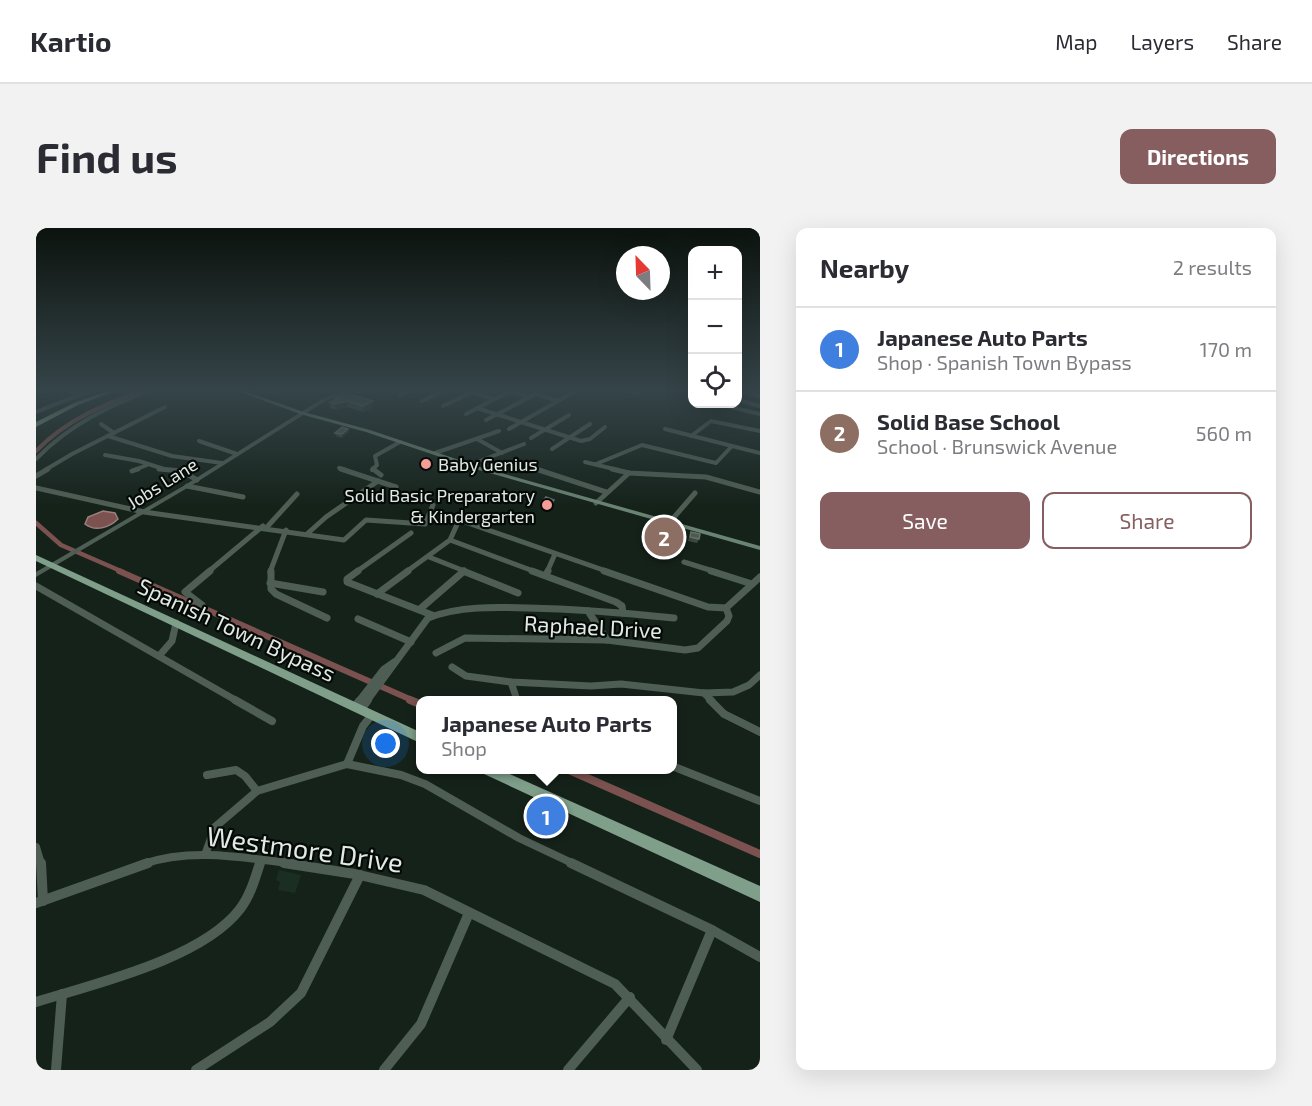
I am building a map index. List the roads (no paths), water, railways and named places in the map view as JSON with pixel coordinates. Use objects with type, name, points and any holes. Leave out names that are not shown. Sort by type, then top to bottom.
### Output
[{"type":"main road","points":[[354,428],[596,502],[760,548]]},
{"type":"main road","name":"Spanish Town Bypass","points":[[36,558],[416,736]]},
{"type":"main road","points":[[498,774],[760,894]]},
{"type":"street","points":[[36,459],[67,428]]},
{"type":"street","points":[[107,428],[114,433]]},
{"type":"street","points":[[36,476],[123,428]]},
{"type":"street","name":"Jobs Lane","points":[[36,575],[197,480],[278,428]]},
{"type":"street","points":[[540,428],[580,441],[590,439],[603,428]]},
{"type":"street","points":[[531,438],[548,428]]},
{"type":"street","points":[[552,450],[583,428]]},
{"type":"street","points":[[691,436],[700,428]]},
{"type":"street","points":[[665,429],[760,453]]},
{"type":"street","points":[[435,453],[499,431]]},
{"type":"street","points":[[108,436],[172,456],[222,463]]},
{"type":"street","points":[[477,439],[502,453]]},
{"type":"street","points":[[199,441],[237,454]]},
{"type":"street","points":[[381,475],[372,470],[377,465],[375,456],[400,442]]},
{"type":"street","points":[[480,461],[524,444]]},
{"type":"street","points":[[596,464],[640,445],[716,463],[732,446]]},
{"type":"street","points":[[105,455],[123,457],[162,470],[182,471],[197,480]]},
{"type":"street","points":[[585,462],[629,473],[706,477],[760,492]]},
{"type":"street","points":[[132,471],[147,465]]},
{"type":"street","points":[[339,468],[396,487]]},
{"type":"street","points":[[539,470],[606,492]]},
{"type":"street","points":[[596,502],[629,473]]},
{"type":"street","points":[[307,534],[326,517],[378,481]]},
{"type":"street","points":[[187,486],[243,497]]},
{"type":"street","points":[[36,488],[144,512],[265,527],[344,540],[366,520],[425,524],[434,505]]},
{"type":"street","points":[[669,523],[695,493]]},
{"type":"street","points":[[202,605],[185,592],[265,527],[297,494]]},
{"type":"street","points":[[442,514],[708,607],[726,608],[760,576]]},
{"type":"street","points":[[377,594],[450,540],[459,520]]},
{"type":"street","points":[[286,530],[270,573],[271,589],[276,594],[327,618]]},
{"type":"street","points":[[411,533],[346,579],[347,582],[432,615]]},
{"type":"street","points":[[450,540],[616,602],[622,606],[623,613]]},
{"type":"street","points":[[546,575],[555,554]]},
{"type":"street","points":[[429,557],[518,593]]},
{"type":"street","points":[[684,562],[752,584]]},
{"type":"street","points":[[420,609],[464,571]]},
{"type":"street","points":[[270,583],[323,592]]},
{"type":"street","points":[[36,586],[272,721]]},
{"type":"street","points":[[357,709],[432,615],[439,612],[470,608],[588,611],[674,618]]},
{"type":"street","name":"Raphael Drive","points":[[436,653],[465,638],[607,640],[686,650],[698,648],[727,621],[729,615],[726,608]]},
{"type":"street","points":[[588,611],[607,640]]},
{"type":"street","points":[[358,619],[411,642]]},
{"type":"street","points":[[159,656],[172,641],[176,623]]},
{"type":"street","points":[[453,667],[466,676],[511,682],[591,686],[621,684],[704,693],[733,692],[749,685],[760,675]]},
{"type":"street","points":[[511,682],[516,696]]},
{"type":"street","points":[[704,693],[724,714],[760,732]]},
{"type":"street","points":[[347,764],[363,726],[371,716]]},
{"type":"street","points":[[205,855],[215,827],[257,790],[347,764],[401,775],[425,784],[519,838],[712,930],[760,957]]},
{"type":"street","points":[[207,775],[232,768],[242,771],[257,790]]},
{"type":"street","points":[[677,768],[760,801]]},
{"type":"street","points":[[36,847],[42,867],[39,902]]},
{"type":"street","name":"Westmore Drive","points":[[39,902],[164,857],[179,854],[261,861],[360,874],[424,890],[615,984],[630,997],[666,1040],[697,1070]]},
{"type":"street","points":[[36,1002],[197,945],[239,910],[250,891],[261,861]]},
{"type":"street","points":[[196,1070],[270,1022],[301,993],[360,874]]},
{"type":"street","points":[[384,1070],[421,1024],[469,913]]},
{"type":"street","points":[[666,1040],[712,930]]},
{"type":"street","points":[[56,1070],[62,994]]},
{"type":"street","points":[[568,1070],[630,997]]},
{"type":"waterway","points":[[36,451],[63,428]]},
{"type":"waterway","points":[[36,523],[61,545],[123,572]]},
{"type":"waterway","points":[[119,571],[414,701]]},
{"type":"waterway","points":[[410,700],[416,702]]},
{"type":"waterway","points":[[578,774],[760,854]]},
{"type":"place","name":"Baby Genius","points":[[426,464]]},
{"type":"place","name":"Solid Basic Preparatory & Kindergarten","points":[[547,505]]},
{"type":"place","name":"Solid Base School","points":[[664,537]]},
{"type":"place","name":"Japanese Auto Parts","points":[[546,816]]}]
